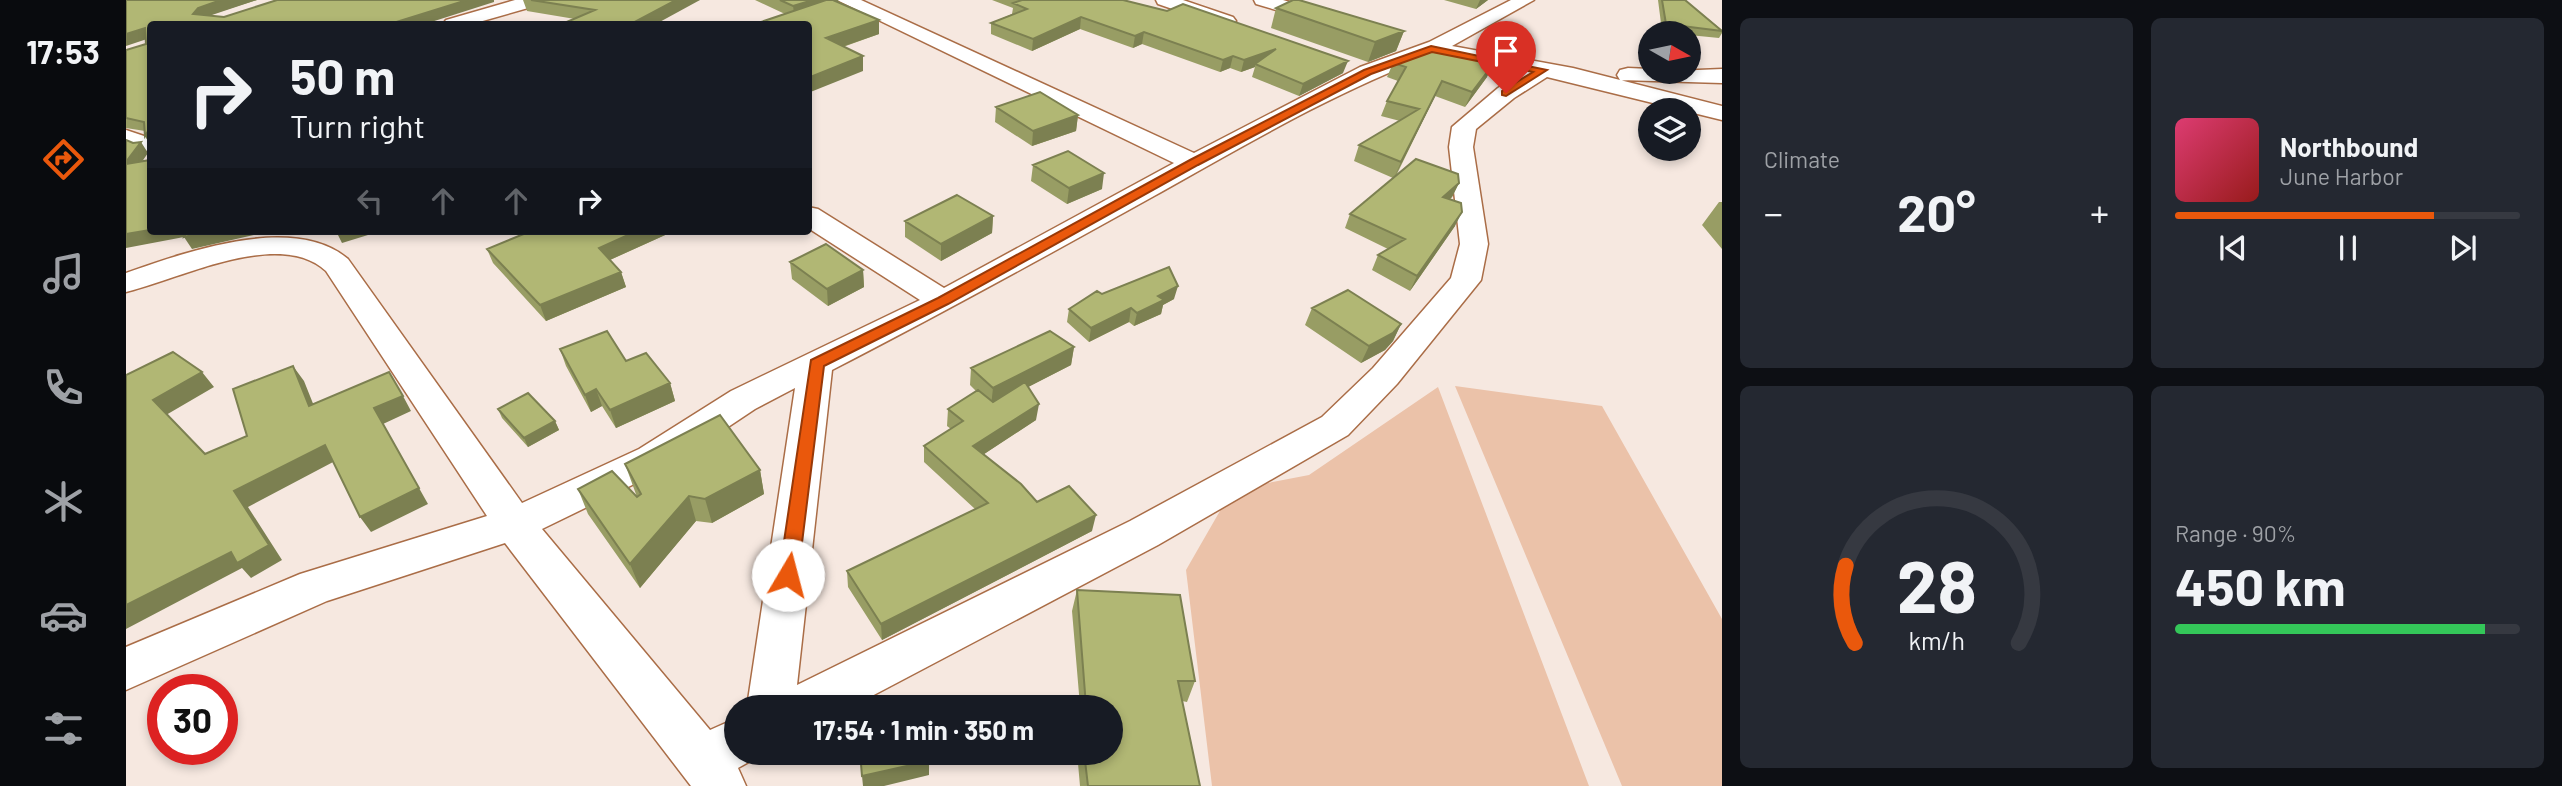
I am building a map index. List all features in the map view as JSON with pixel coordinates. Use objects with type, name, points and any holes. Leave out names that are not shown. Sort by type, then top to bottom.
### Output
[{"type":"street","points":[[463,21],[535,0]]},
{"type":"street","points":[[846,0],[1194,163]]},
{"type":"street","points":[[1165,0],[1246,28]]},
{"type":"street","points":[[1263,0],[1340,23]]},
{"type":"street","points":[[126,669],[315,587],[514,524],[652,459],[743,400],[943,301],[1194,163],[1368,72],[1431,49],[1525,0]]},
{"type":"street","points":[[1392,38],[1431,49],[1557,73],[1722,113]]},
{"type":"street","points":[[1344,63],[1368,72]]},
{"type":"street","points":[[827,695],[1144,533],[1335,426],[1385,376],[1466,280],[1474,244],[1461,147],[1464,127],[1491,104],[1557,73],[1722,76]]},
{"type":"street","points":[[126,137],[142,145],[147,143]]},
{"type":"street","points":[[812,218],[943,301]]},
{"type":"street","points":[[126,283],[172,266],[270,247],[300,246],[320,251],[337,265],[514,524],[720,763]]},
{"type":"street","points":[[773,695],[816,364]]},
{"type":"shaded area","points":[[1455,386],[1602,406],[1722,619],[1722,786],[1622,786]]},
{"type":"shaded area","points":[[1438,387],[1589,786],[1212,786],[1186,570],[1232,490],[1309,475]]},
{"type":"building","points":[[126,0],[221,0],[198,8],[193,14],[224,17],[277,0],[467,0],[400,21],[147,21],[145,136],[144,122],[126,118],[126,50],[146,44],[145,28],[126,34]]},
{"type":"building","points":[[531,0],[676,0],[637,21],[569,21],[595,10]]},
{"type":"building","points":[[780,0],[813,0],[793,6]]},
{"type":"building","points":[[826,0],[833,0],[879,20],[826,38],[863,56],[812,76],[812,21],[764,21]]},
{"type":"building","points":[[1022,0],[1123,0],[1167,11],[1183,4],[1348,61],[1303,84],[1255,64],[1276,49],[1244,60],[1233,56],[1223,60],[1144,32],[1135,36],[1081,17],[1033,39],[991,23],[1027,9],[1013,3]]},
{"type":"building","points":[[1293,0],[1404,31],[1375,42],[1276,8]]},
{"type":"building","points":[[1662,0],[1685,0],[1722,31],[1701,28],[1701,21],[1666,21]]},
{"type":"building","points":[[1433,47],[1494,63],[1472,92],[1442,81],[1401,162],[1359,145],[1419,109],[1387,101],[1406,67],[1393,63]]},
{"type":"building","points":[[1040,92],[1078,115],[1033,131],[996,107]]},
{"type":"building","points":[[126,140],[141,142],[126,162]]},
{"type":"building","points":[[1068,151],[1104,173],[1069,188],[1033,165]]},
{"type":"building","points":[[1416,159],[1458,174],[1459,183],[1443,197],[1461,203],[1462,212],[1417,276],[1378,255],[1405,239],[1350,214]]},
{"type":"building","points":[[147,160],[147,230],[126,234],[126,164]]},
{"type":"building","points":[[957,195],[993,216],[941,244],[905,221]]},
{"type":"building","points":[[521,235],[628,235],[599,248],[621,272],[540,305],[487,249]]},
{"type":"building","points":[[826,244],[863,270],[827,289],[790,262]]},
{"type":"building","points":[[1169,267],[1178,286],[1158,296],[1164,300],[1137,313],[1131,308],[1091,328],[1069,309],[1097,291],[1102,294]]},
{"type":"building","points":[[1348,290],[1401,324],[1393,333],[1369,346],[1312,308]]},
{"type":"building","points":[[607,331],[626,361],[646,353],[670,383],[610,410],[596,389],[585,395],[560,349]]},
{"type":"building","points":[[1050,331],[1074,347],[993,388],[971,368]]},
{"type":"building","points":[[173,352],[202,372],[153,400],[205,454],[247,436],[233,389],[293,366],[309,406],[389,372],[403,396],[374,408],[419,488],[360,517],[325,445],[234,491],[269,545],[237,563],[231,552],[126,605],[126,375]]},
{"type":"building","points":[[1025,382],[1039,404],[973,446],[1021,484],[1037,502],[1069,486],[1096,515],[881,624],[847,571],[988,503],[924,446],[963,421],[948,409],[978,390],[993,402]]},
{"type":"building","points":[[528,393],[555,421],[524,438],[498,409]]},
{"type":"building","points":[[720,415],[760,470],[705,499],[689,496],[630,564],[578,489],[612,471],[637,497],[641,494],[625,464]]},
{"type":"building","points":[[1077,590],[1180,595],[1195,681],[1178,681],[1200,786],[1088,786],[1086,765],[1123,765],[1123,695],[1085,695]]},
{"type":"building","points":[[861,765],[911,765],[862,776]]},
{"type":"route","points":[[788,575],[816,364],[943,301],[1194,163],[1368,72],[1431,49],[1542,70],[1506,93]]}]
